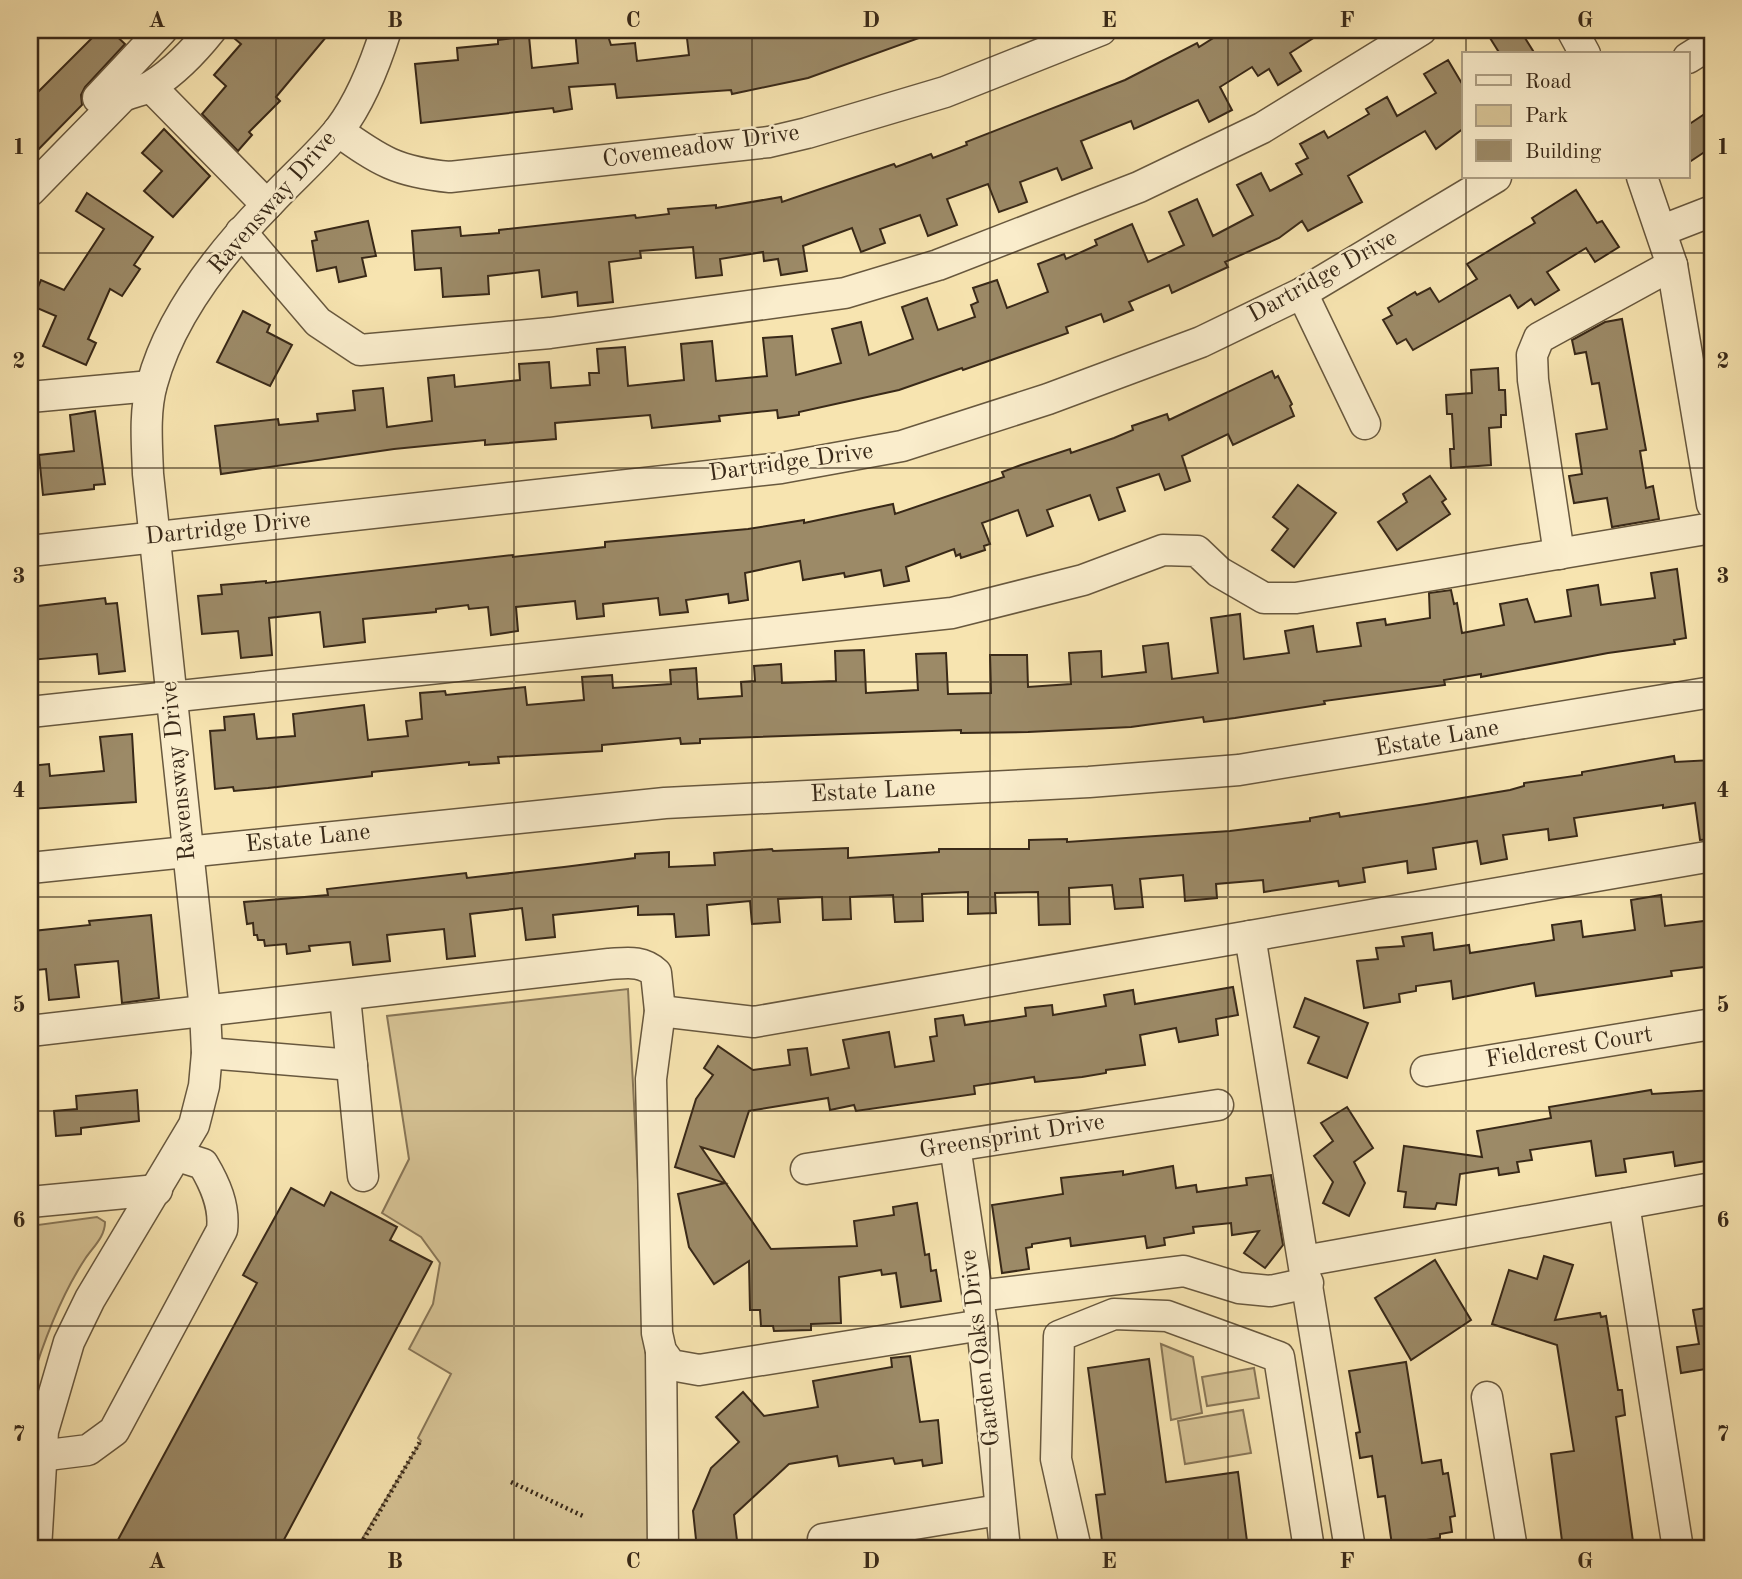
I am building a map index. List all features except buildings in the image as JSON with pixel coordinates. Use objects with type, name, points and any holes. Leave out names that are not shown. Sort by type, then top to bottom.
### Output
[{"type":"street","points":[[30,166],[148,48],[162,30]]},
{"type":"street","points":[[30,191],[122,97],[133,90],[151,87],[196,48],[211,30]]},
{"type":"street","name":"Ravensway Drive","points":[[36,1549],[43,1431],[69,1342],[90,1299],[194,1125],[204,1086],[207,1053],[205,1010],[148,474],[151,386],[161,358],[181,318],[241,232],[338,131],[354,108],[376,62],[386,30]]},
{"type":"street","name":"Covemeadow Drive","points":[[338,131],[385,163],[416,173],[450,177],[769,142],[945,92],[1101,30]]},
{"type":"street","points":[[241,232],[317,322],[360,350],[550,333],[845,293],[939,265],[1139,187],[1262,128],[1421,30]]},
{"type":"street","points":[[1572,30],[1584,52]]},
{"type":"street","points":[[1690,57],[1712,43]]},
{"type":"street","points":[[151,87],[267,205]]},
{"type":"street","name":"Dartridge Drive","points":[[30,551],[781,467],[902,446],[1048,399],[1201,342],[1302,293],[1494,178]]},
{"type":"street","points":[[1642,178],[1663,230],[1700,363],[1712,505]]},
{"type":"street","points":[[1663,230],[1712,211]]},
{"type":"street","points":[[1559,554],[1533,380],[1532,355],[1539,338],[1672,265]]},
{"type":"street","points":[[1302,293],[1364,424]]},
{"type":"street","points":[[30,397],[151,386]]},
{"type":"street","points":[[30,712],[952,613],[1083,580],[1163,550],[1197,551],[1219,572],[1265,598],[1296,598],[1712,528]]},
{"type":"street","name":"Estate Lane","points":[[30,868],[665,803],[1101,781],[1214,772],[1349,754],[1712,692]]},
{"type":"street","points":[[660,1011],[754,1022],[1712,856]]},
{"type":"street","points":[[1250,936],[1350,1549]]},
{"type":"street","points":[[30,1031],[637,962],[649,966],[656,973],[660,1011],[651,1079],[657,1333],[661,1351],[663,1549]]},
{"type":"street","points":[[346,1007],[363,1176]]},
{"type":"street","name":"Fieldcrest Court","points":[[1426,1071],[1712,1024]]},
{"type":"street","points":[[207,1053],[352,1065]]},
{"type":"street","name":"Greensprint Drive","points":[[806,1169],[1218,1105]]},
{"type":"street","name":"Garden Oaks Drive","points":[[955,1146],[980,1311],[1004,1549]]},
{"type":"street","points":[[40,1456],[88,1450],[114,1431],[222,1230],[224,1219],[216,1186],[203,1164],[177,1156]]},
{"type":"street","points":[[661,1351],[671,1365],[699,1370],[1184,1271],[1239,1288],[1270,1291],[1306,1272],[1624,1204],[1712,1188]]},
{"type":"street","points":[[30,1202],[157,1190]]},
{"type":"street","points":[[1624,1204],[1678,1549]]},
{"type":"street","points":[[1076,1549],[1056,1459],[1059,1336],[1114,1314],[1167,1316],[1279,1357],[1309,1549]]},
{"type":"street","points":[[1487,1397],[1512,1549]]},
{"type":"street","points":[[823,1539],[999,1510]]},
{"type":"path","points":[[358,1549],[421,1440]]},
{"type":"path","points":[[511,1482],[583,1516]]},
{"type":"green space","points":[[628,989],[648,1372],[653,1549],[356,1549],[421,1441],[418,1438],[451,1374],[409,1349],[433,1304],[440,1263],[421,1237],[382,1213],[409,1159],[387,1016]]},
{"type":"green space","points":[[97,1217],[105,1222],[103,1232],[60,1305],[30,1386],[30,1226]]},
{"type":"green space","points":[[1161,1344],[1193,1357],[1202,1413],[1171,1420]]},
{"type":"green space","points":[[1254,1368],[1259,1398],[1207,1406],[1202,1377]]},
{"type":"green space","points":[[1243,1410],[1251,1453],[1185,1464],[1178,1421]]}]
